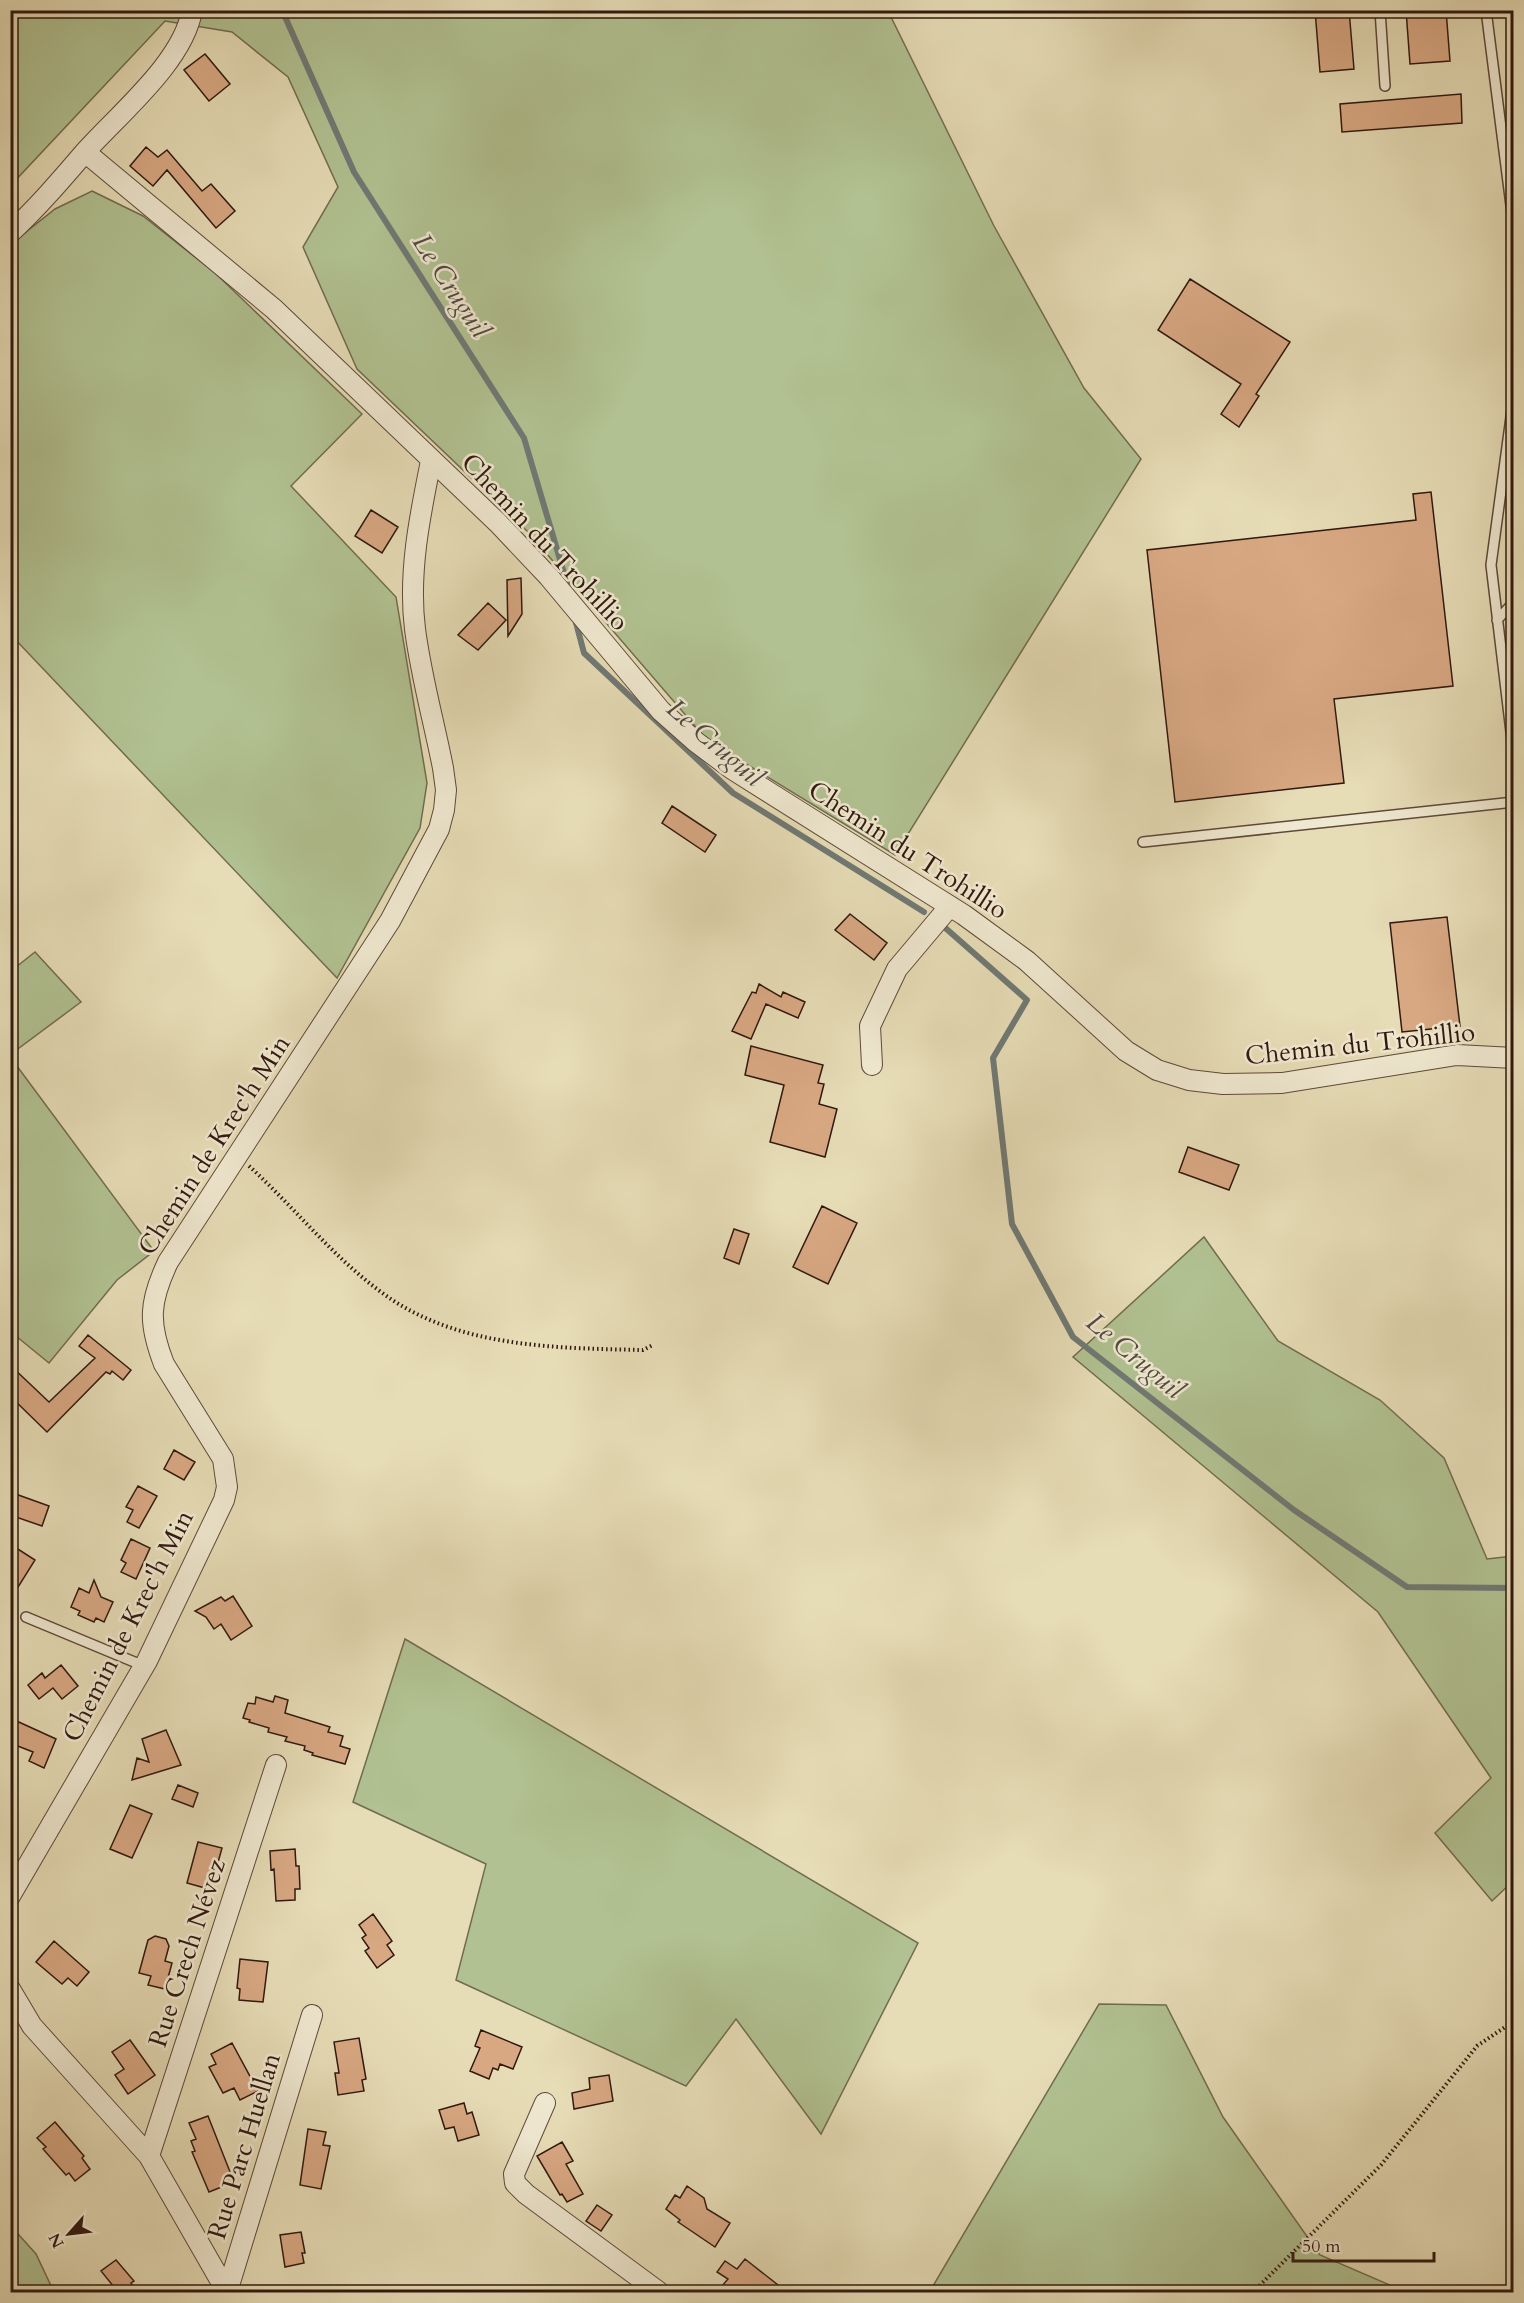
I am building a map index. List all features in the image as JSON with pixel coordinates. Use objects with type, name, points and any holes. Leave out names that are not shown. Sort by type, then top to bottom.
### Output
[{"type":"street","points":[[10,233],[37,208],[162,69],[187,33],[192,10]]},
{"type":"street","name":"Chemin du Trohillio","points":[[85,152],[274,309],[498,523],[542,570],[661,711],[678,727],[732,769],[950,906],[1027,961],[1126,1051],[1156,1070],[1173,1076],[1222,1084],[1282,1083],[1457,1055],[1514,1058]]},
{"type":"street","name":"Chemin de Krec'h Min","points":[[10,1896],[144,1666],[224,1500],[227,1487],[223,1459],[164,1365],[153,1326],[153,1300],[156,1286],[168,1262],[390,921],[431,846],[444,810],[446,790],[443,768],[415,627],[416,555],[421,509],[431,461]]},
{"type":"street","points":[[872,1065],[870,1026],[897,969],[950,906]]},
{"type":"street","name":"Rue Crech Névez","points":[[148,2156],[276,1765]]},
{"type":"street","points":[[10,1989],[32,2026],[148,2156],[227,2292]]},
{"type":"street","name":"Rue Parc Huellan","points":[[227,2292],[312,2014]]},
{"type":"street","points":[[545,2103],[514,2174],[515,2183],[526,2194],[658,2292]]},
{"type":"lane","points":[[1380,10],[1385,86]]},
{"type":"lane","points":[[1486,10],[1514,229]]},
{"type":"lane","points":[[1514,395],[1491,565],[1514,757]]},
{"type":"lane","points":[[1497,620],[1514,602]]},
{"type":"lane","points":[[1143,842],[1514,802]]},
{"type":"lane","points":[[26,1617],[144,1666]]},
{"type":"path","points":[[238,1156],[338,1255],[381,1293],[434,1321],[498,1341],[546,1348],[643,1350],[653,1345]]},
{"type":"path","points":[[1253,2292],[1381,2165],[1477,2046],[1514,2021]]},
{"type":"green space","points":[[10,11],[888,11],[994,226],[1084,388],[1141,459],[895,855],[707,740],[527,531],[357,369],[303,247],[338,187],[288,77],[232,32],[165,21],[11,185]]},
{"type":"green space","points":[[92,191],[143,216],[214,272],[362,414],[291,486],[396,597],[427,783],[420,828],[337,978],[11,635],[11,244],[55,209]]},
{"type":"green space","points":[[35,952],[81,1002],[11,1054],[11,971]]},
{"type":"green space","points":[[11,1058],[154,1251],[117,1280],[49,1363],[11,1332]]},
{"type":"green space","points":[[1204,1237],[1278,1341],[1380,1400],[1444,1458],[1487,1559],[1513,1556],[1513,1881],[1492,1901],[1435,1833],[1491,1778],[1378,1612],[1073,1357]]},
{"type":"green space","points":[[405,1639],[918,1943],[821,2134],[736,2019],[686,2086],[456,1980],[486,1864],[353,1802]]},
{"type":"green space","points":[[1099,2004],[1166,2005],[1223,2117],[1320,2255],[1406,2292],[938,2292],[933,2286]]},
{"type":"green space","points":[[10,2225],[36,2254],[54,2292],[11,2292]]},
{"type":"building","points":[[1315,10],[1349,10],[1354,69],[1320,72]]},
{"type":"building","points":[[1406,10],[1446,10],[1450,61],[1410,64]]},
{"type":"building","points":[[205,54],[230,84],[209,101],[184,70]]},
{"type":"building","points":[[1461,94],[1462,123],[1342,132],[1340,104]]},
{"type":"building","points":[[146,147],[158,157],[167,150],[202,191],[211,184],[235,211],[216,228],[167,170],[153,186],[130,166]]},
{"type":"building","points":[[1190,279],[1290,342],[1256,394],[1259,396],[1239,427],[1221,414],[1241,384],[1158,330]]},
{"type":"building","points":[[1431,492],[1453,686],[1334,699],[1344,783],[1175,802],[1147,550],[1416,520],[1413,494]]},
{"type":"building","points":[[371,510],[398,527],[382,553],[355,536]]},
{"type":"building","points":[[521,578],[522,614],[508,636],[507,580]]},
{"type":"building","points":[[488,603],[506,620],[478,650],[458,635]]},
{"type":"building","points":[[672,806],[716,835],[705,852],[662,823]]},
{"type":"building","points":[[850,914],[887,943],[874,960],[835,930]]},
{"type":"building","points":[[1447,917],[1460,1026],[1402,1032],[1390,923]]},
{"type":"building","points":[[759,984],[781,997],[783,992],[805,1002],[798,1018],[766,1004],[751,1039],[732,1031],[752,992],[756,993]]},
{"type":"building","points":[[751,1046],[823,1065],[818,1083],[824,1084],[819,1104],[837,1109],[825,1157],[770,1142],[784,1085],[745,1075]]},
{"type":"building","points":[[1188,1147],[1239,1165],[1229,1190],[1179,1172]]},
{"type":"building","points":[[822,1206],[857,1223],[828,1284],[793,1267]]},
{"type":"building","points":[[734,1229],[749,1234],[739,1264],[724,1258]]},
{"type":"building","points":[[88,1335],[131,1370],[123,1380],[112,1371],[110,1374],[106,1372],[47,1432],[10,1396],[10,1365],[49,1402],[95,1358],[79,1346]]},
{"type":"building","points":[[174,1450],[195,1462],[184,1480],[164,1469]]},
{"type":"building","points":[[138,1486],[157,1496],[139,1528],[127,1522],[133,1510],[126,1507]]},
{"type":"building","points":[[10,1492],[49,1506],[42,1526],[10,1515]]},
{"type":"building","points":[[131,1539],[150,1548],[136,1579],[121,1572],[126,1563],[121,1560]]},
{"type":"building","points":[[10,1544],[35,1560],[10,1600]]},
{"type":"building","points":[[94,1580],[101,1597],[113,1602],[104,1622],[96,1618],[94,1622],[78,1615],[80,1611],[71,1607],[79,1588],[89,1593]]},
{"type":"building","points":[[233,1596],[252,1626],[231,1640],[221,1624],[214,1629],[206,1617],[195,1611],[221,1597],[225,1601]]},
{"type":"building","points":[[61,1665],[78,1686],[62,1699],[53,1688],[39,1699],[28,1685],[42,1673],[45,1678]]},
{"type":"building","points":[[275,1696],[288,1700],[285,1713],[330,1727],[328,1732],[343,1736],[340,1746],[350,1749],[345,1764],[312,1755],[313,1753],[304,1750],[305,1746],[285,1741],[287,1737],[268,1732],[269,1728],[243,1718],[248,1703],[255,1704],[256,1697],[273,1702]]},
{"type":"building","points":[[10,1718],[56,1739],[44,1768],[29,1761],[33,1752],[10,1743]]},
{"type":"building","points":[[166,1730],[181,1765],[132,1780],[137,1758],[149,1762],[142,1739]]},
{"type":"building","points":[[178,1785],[198,1793],[193,1807],[172,1799]]},
{"type":"building","points":[[130,1805],[152,1814],[132,1858],[110,1849]]},
{"type":"building","points":[[198,1842],[222,1848],[217,1866],[213,1865],[205,1888],[187,1883]]},
{"type":"building","points":[[295,1849],[296,1866],[299,1866],[300,1889],[295,1889],[295,1900],[276,1901],[274,1869],[271,1870],[270,1851]]},
{"type":"building","points":[[373,1914],[392,1941],[387,1945],[394,1955],[377,1968],[365,1951],[369,1948],[362,1938],[366,1935],[359,1925]]},
{"type":"building","points":[[155,1936],[166,1939],[169,1946],[165,1961],[172,1963],[165,1989],[148,1985],[151,1976],[139,1973],[148,1940]]},
{"type":"building","points":[[54,1941],[89,1972],[77,1986],[68,1978],[62,1984],[36,1962]]},
{"type":"building","points":[[240,1959],[268,1962],[263,2002],[239,2000],[240,1989],[237,1988]]},
{"type":"building","points":[[481,2030],[522,2047],[513,2069],[500,2064],[498,2070],[493,2068],[489,2079],[470,2071],[480,2048],[475,2046]]},
{"type":"building","points":[[359,2038],[366,2079],[362,2080],[364,2091],[338,2095],[335,2073],[339,2073],[334,2042]]},
{"type":"building","points":[[130,2040],[155,2075],[128,2094],[115,2075],[124,2069],[112,2052]]},
{"type":"building","points":[[232,2043],[258,2091],[240,2100],[234,2088],[223,2093],[209,2067],[216,2064],[211,2054]]},
{"type":"building","points":[[609,2075],[613,2101],[574,2109],[572,2093],[590,2089],[589,2078]]},
{"type":"building","points":[[464,2103],[467,2114],[472,2112],[479,2135],[458,2141],[454,2127],[445,2129],[439,2110]]},
{"type":"building","points":[[208,2116],[234,2182],[209,2192],[192,2152],[195,2151],[191,2141],[196,2139],[189,2123]]},
{"type":"building","points":[[55,2122],[84,2156],[82,2158],[90,2169],[75,2181],[69,2173],[66,2175],[43,2149],[46,2147],[37,2138]]},
{"type":"building","points":[[308,2129],[326,2132],[323,2145],[330,2146],[321,2189],[300,2185]]},
{"type":"building","points":[[562,2142],[573,2161],[566,2164],[583,2194],[567,2202],[562,2194],[560,2195],[537,2156]]},
{"type":"building","points":[[687,2186],[704,2198],[707,2209],[730,2223],[715,2247],[678,2222],[680,2220],[666,2209],[675,2195],[680,2198]]},
{"type":"building","points":[[597,2205],[612,2215],[601,2231],[586,2221]]},
{"type":"building","points":[[301,2232],[305,2253],[302,2253],[304,2263],[285,2267],[280,2235]]},
{"type":"building","points":[[745,2259],[787,2292],[717,2292],[728,2279],[717,2272],[725,2261],[737,2269]]},
{"type":"building","points":[[116,2260],[134,2281],[131,2283],[133,2286],[125,2292],[118,2292],[101,2271]]},
{"type":"waterway","name":"Le Cruguil","points":[[282,10],[354,172],[524,438],[569,590]]},
{"type":"waterway","name":"Le Cruguil","points":[[575,619],[584,653],[733,793],[924,912]]},
{"type":"waterway","name":"Le Cruguil","points":[[942,925],[1027,1000],[993,1058],[1012,1224],[1073,1337],[1294,1510],[1407,1587],[1514,1588]]}]
